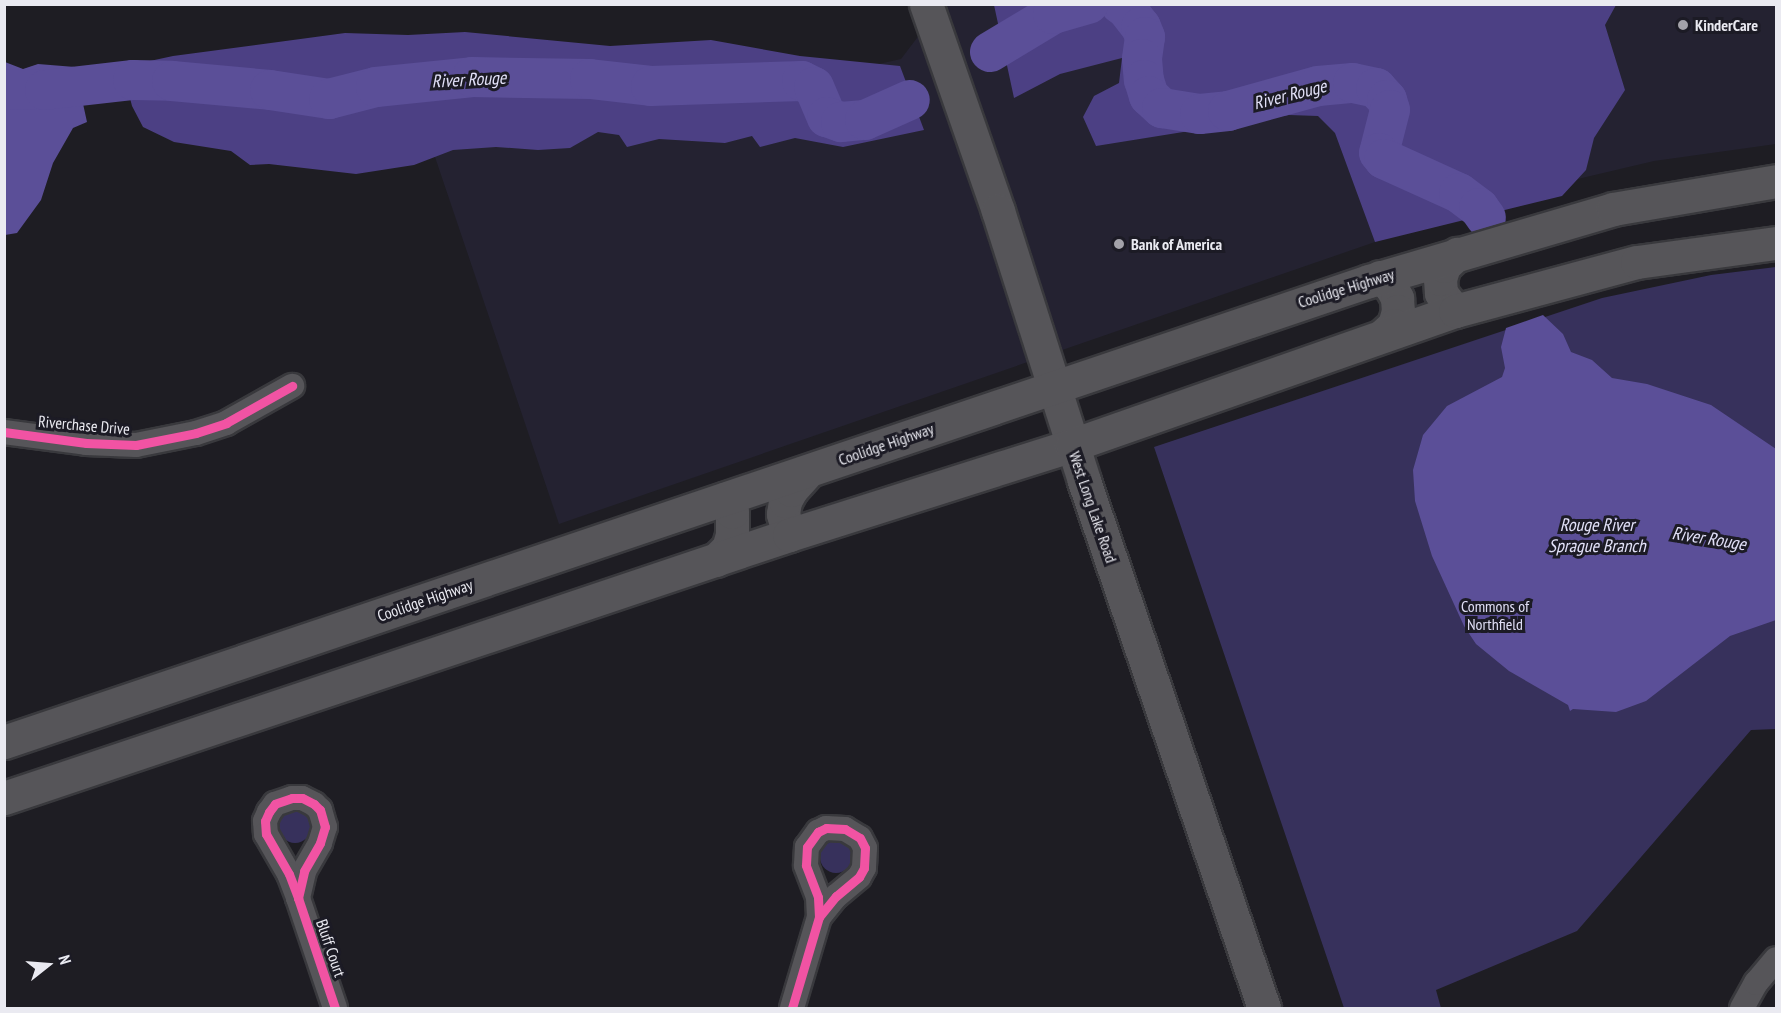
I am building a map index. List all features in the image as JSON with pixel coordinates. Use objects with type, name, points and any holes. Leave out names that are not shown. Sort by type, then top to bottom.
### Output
[{"type":"main road","name":"West Long Lake Road","points":[[926,4],[998,211],[1072,445],[1264,1008]]},
{"type":"main road","name":"Coolidge Highway","points":[[4,742],[1380,277],[1614,209],[1776,181]]},
{"type":"main road","points":[[4,798],[789,535],[1072,445],[1455,311],[1636,262],[1776,243]]},
{"type":"main road","points":[[1455,311],[1441,293],[1440,279],[1444,266],[1457,254]]},
{"type":"main road","points":[[1380,277],[1391,286],[1397,298],[1398,311],[1394,325],[1383,336]]},
{"type":"main road","points":[[789,535],[783,514],[785,501],[791,490],[808,471]]},
{"type":"main road","points":[[716,560],[728,548],[732,535],[732,512],[725,498]]},
{"type":"street","name":"Riverchase Drive","points":[[4,432],[86,443],[136,445],[196,434],[226,423],[292,386]]},
{"type":"street","name":"Bluff Court","points":[[298,898],[335,1008]]},
{"type":"street","points":[[792,1008],[819,917]]},
{"type":"street","points":[[1742,1008],[1756,983],[1776,959]]},
{"type":"shaded area","points":[[942,5],[1776,5],[1776,144],[1654,161],[1582,178],[1375,242],[559,524],[410,83],[802,81],[901,59]]},
{"type":"shaded area","points":[[994,5],[1616,5],[1605,25],[1625,90],[1594,138],[1586,170],[1562,196],[1375,242],[1335,133],[1318,116],[1289,115],[1096,146],[1083,117],[1094,96],[1119,83],[1122,58],[1060,74],[1014,98]]},
{"type":"shaded area","points":[[465,32],[610,46],[711,40],[800,56],[900,66],[924,130],[843,147],[795,138],[760,147],[752,136],[725,143],[659,139],[627,147],[619,135],[598,132],[570,148],[538,150],[496,147],[453,150],[414,165],[356,174],[269,164],[250,165],[231,151],[174,142],[143,127],[132,106],[122,67],[173,56],[345,33],[408,35]]},
{"type":"green space","name":"Commons of Northfield","points":[[1776,267],[1776,729],[1751,730],[1577,931],[1436,990],[1441,1008],[1344,1008],[1154,447],[1602,298],[1711,275]]},
{"type":"green space","points":[[295,811],[306,816],[311,827],[306,838],[295,843],[284,838],[279,827],[284,816]]},
{"type":"green space","points":[[836,841],[848,845],[852,857],[848,869],[836,873],[824,869],[820,857],[824,845]]},
{"type":"water","points":[[5,62],[23,69],[38,64],[75,67],[87,122],[73,128],[53,163],[41,200],[17,233],[5,235]]},
{"type":"water","name":"Rouge River Sprague Branch","points":[[1543,315],[1563,334],[1571,352],[1592,360],[1612,378],[1647,384],[1711,405],[1776,449],[1776,620],[1730,636],[1646,701],[1616,712],[1573,709],[1570,711],[1568,705],[1509,671],[1476,644],[1464,626],[1432,556],[1415,501],[1413,470],[1423,435],[1447,406],[1502,377],[1505,368],[1501,347],[1506,328]]},
{"type":"waterway","name":"River Rouge","points":[[990,52],[1053,14],[1089,4]]},
{"type":"waterway","name":"River Rouge","points":[[1120,4],[1141,27],[1145,37],[1142,59],[1144,80],[1149,96],[1162,108],[1200,114],[1228,111],[1318,86],[1353,83],[1376,88],[1387,100],[1390,110],[1379,153],[1384,159],[1459,193],[1479,208],[1486,218]]},
{"type":"waterway","name":"River Rouge","points":[[4,89],[45,90],[133,80],[172,81],[270,90],[329,99],[376,87],[472,77],[590,79],[651,86],[802,81],[814,87],[827,117],[841,122],[865,120],[910,100]]},
{"type":"cycle path","points":[[4,432],[86,443],[136,445],[196,433],[226,423],[292,386]]},
{"type":"cycle path","points":[[298,898],[304,871],[320,843],[325,827],[320,810],[314,804],[302,798],[292,798],[275,804],[269,812],[265,821],[266,834],[289,874],[335,1008]]},
{"type":"cycle path","points":[[792,1008],[819,917],[818,897],[806,865],[807,847],[818,832],[826,828],[845,829],[860,838],[865,848],[864,868],[859,877],[836,896],[819,917]]},
{"type":"place","name":"KinderCare","points":[[1683,25]]},
{"type":"place","name":"Bank of America","points":[[1119,244]]}]
